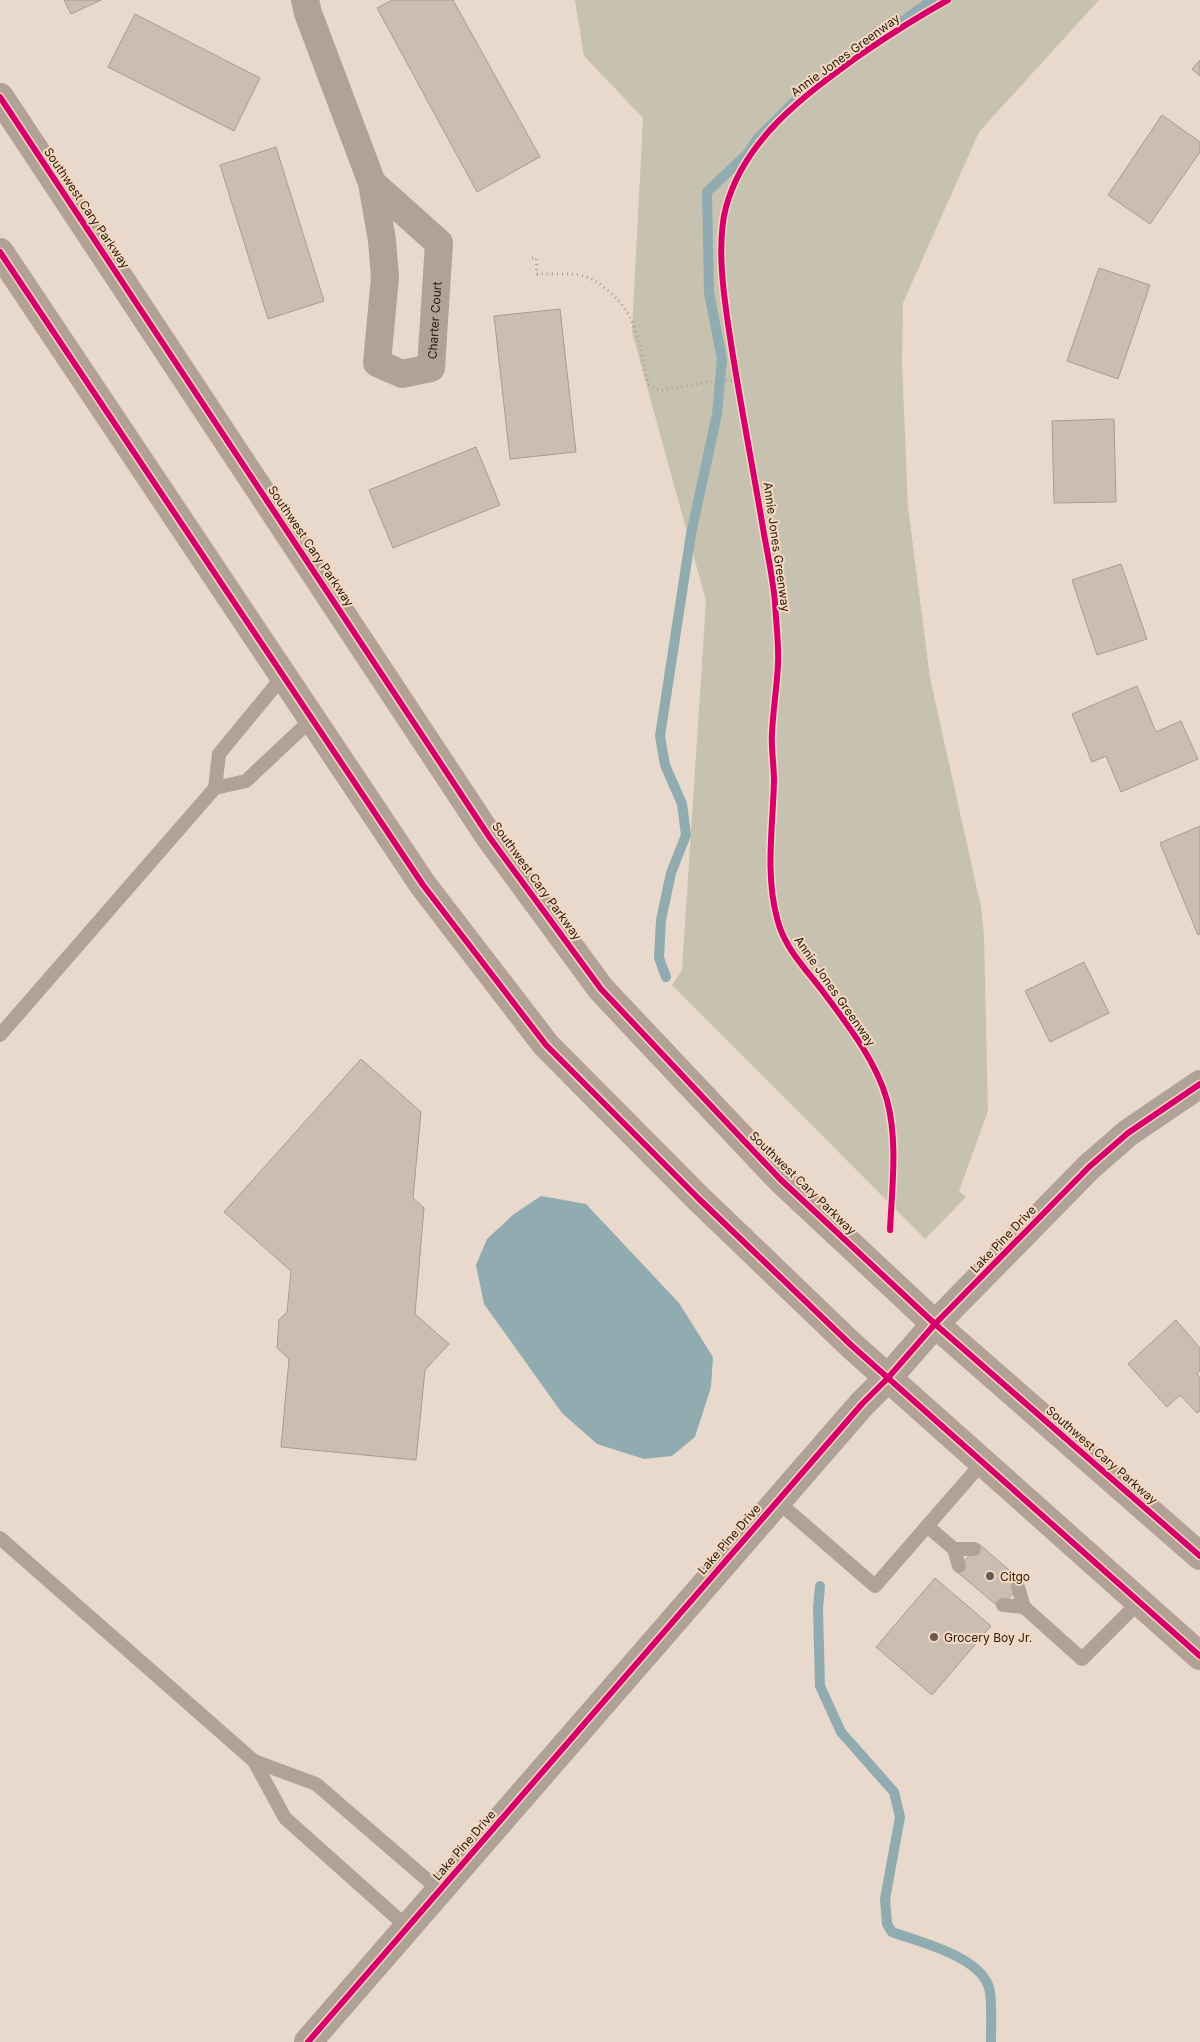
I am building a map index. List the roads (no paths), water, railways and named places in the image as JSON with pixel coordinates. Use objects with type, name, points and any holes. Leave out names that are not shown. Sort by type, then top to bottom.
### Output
[{"type":"main road","name":"Southwest Cary Parkway","points":[[0,97],[490,838],[601,989],[780,1179],[935,1324],[1200,1556]]},
{"type":"main road","points":[[0,252],[284,674],[423,885],[546,1045],[699,1199],[887,1379],[1200,1656]]},
{"type":"main road","name":"Lake Pine Drive","points":[[308,2042],[777,1501],[935,1324]]},
{"type":"street","name":"Charter Court","points":[[305,0],[308,14],[372,183],[382,240],[385,277],[377,363],[402,374],[431,368],[439,243],[372,183]]},
{"type":"street","name":"Lake Pine Drive","points":[[935,1324],[1089,1166],[1128,1133],[1200,1084]]},
{"type":"lane","points":[[0,1035],[215,788],[219,754],[284,674]]},
{"type":"lane","points":[[215,788],[246,781],[313,718]]},
{"type":"lane","points":[[777,1501],[875,1586],[982,1463]]},
{"type":"lane","points":[[927,1526],[954,1549],[959,1566]]},
{"type":"lane","points":[[0,1538],[254,1761],[285,1818],[407,1927]]},
{"type":"lane","points":[[954,1549],[974,1549]]},
{"type":"lane","points":[[1018,1587],[1024,1607],[1082,1659],[1139,1602]]},
{"type":"lane","points":[[1003,1605],[1024,1607]]},
{"type":"lane","points":[[254,1761],[316,1784],[439,1890]]},
{"type":"water","points":[[541,1196],[586,1204],[679,1303],[713,1357],[711,1387],[695,1437],[672,1456],[644,1459],[597,1444],[562,1413],[484,1304],[476,1265],[487,1239],[514,1214]]},
{"type":"waterway","points":[[666,977],[659,958],[661,920],[671,873],[686,835],[682,804],[665,765],[660,736],[691,534],[717,414],[722,359],[709,293],[707,192],[748,153],[758,138],[801,95],[932,0]]},
{"type":"waterway","points":[[820,1586],[818,1608],[820,1686],[841,1732],[894,1792],[900,1817],[885,1899],[887,1924],[892,1932],[934,1946],[964,1960],[976,1969],[985,1980],[990,1992],[991,2042]]},
{"type":"place","name":"Citgo","points":[[990,1576]]},
{"type":"place","name":"Grocery Boy Jr.","points":[[934,1637]]}]
